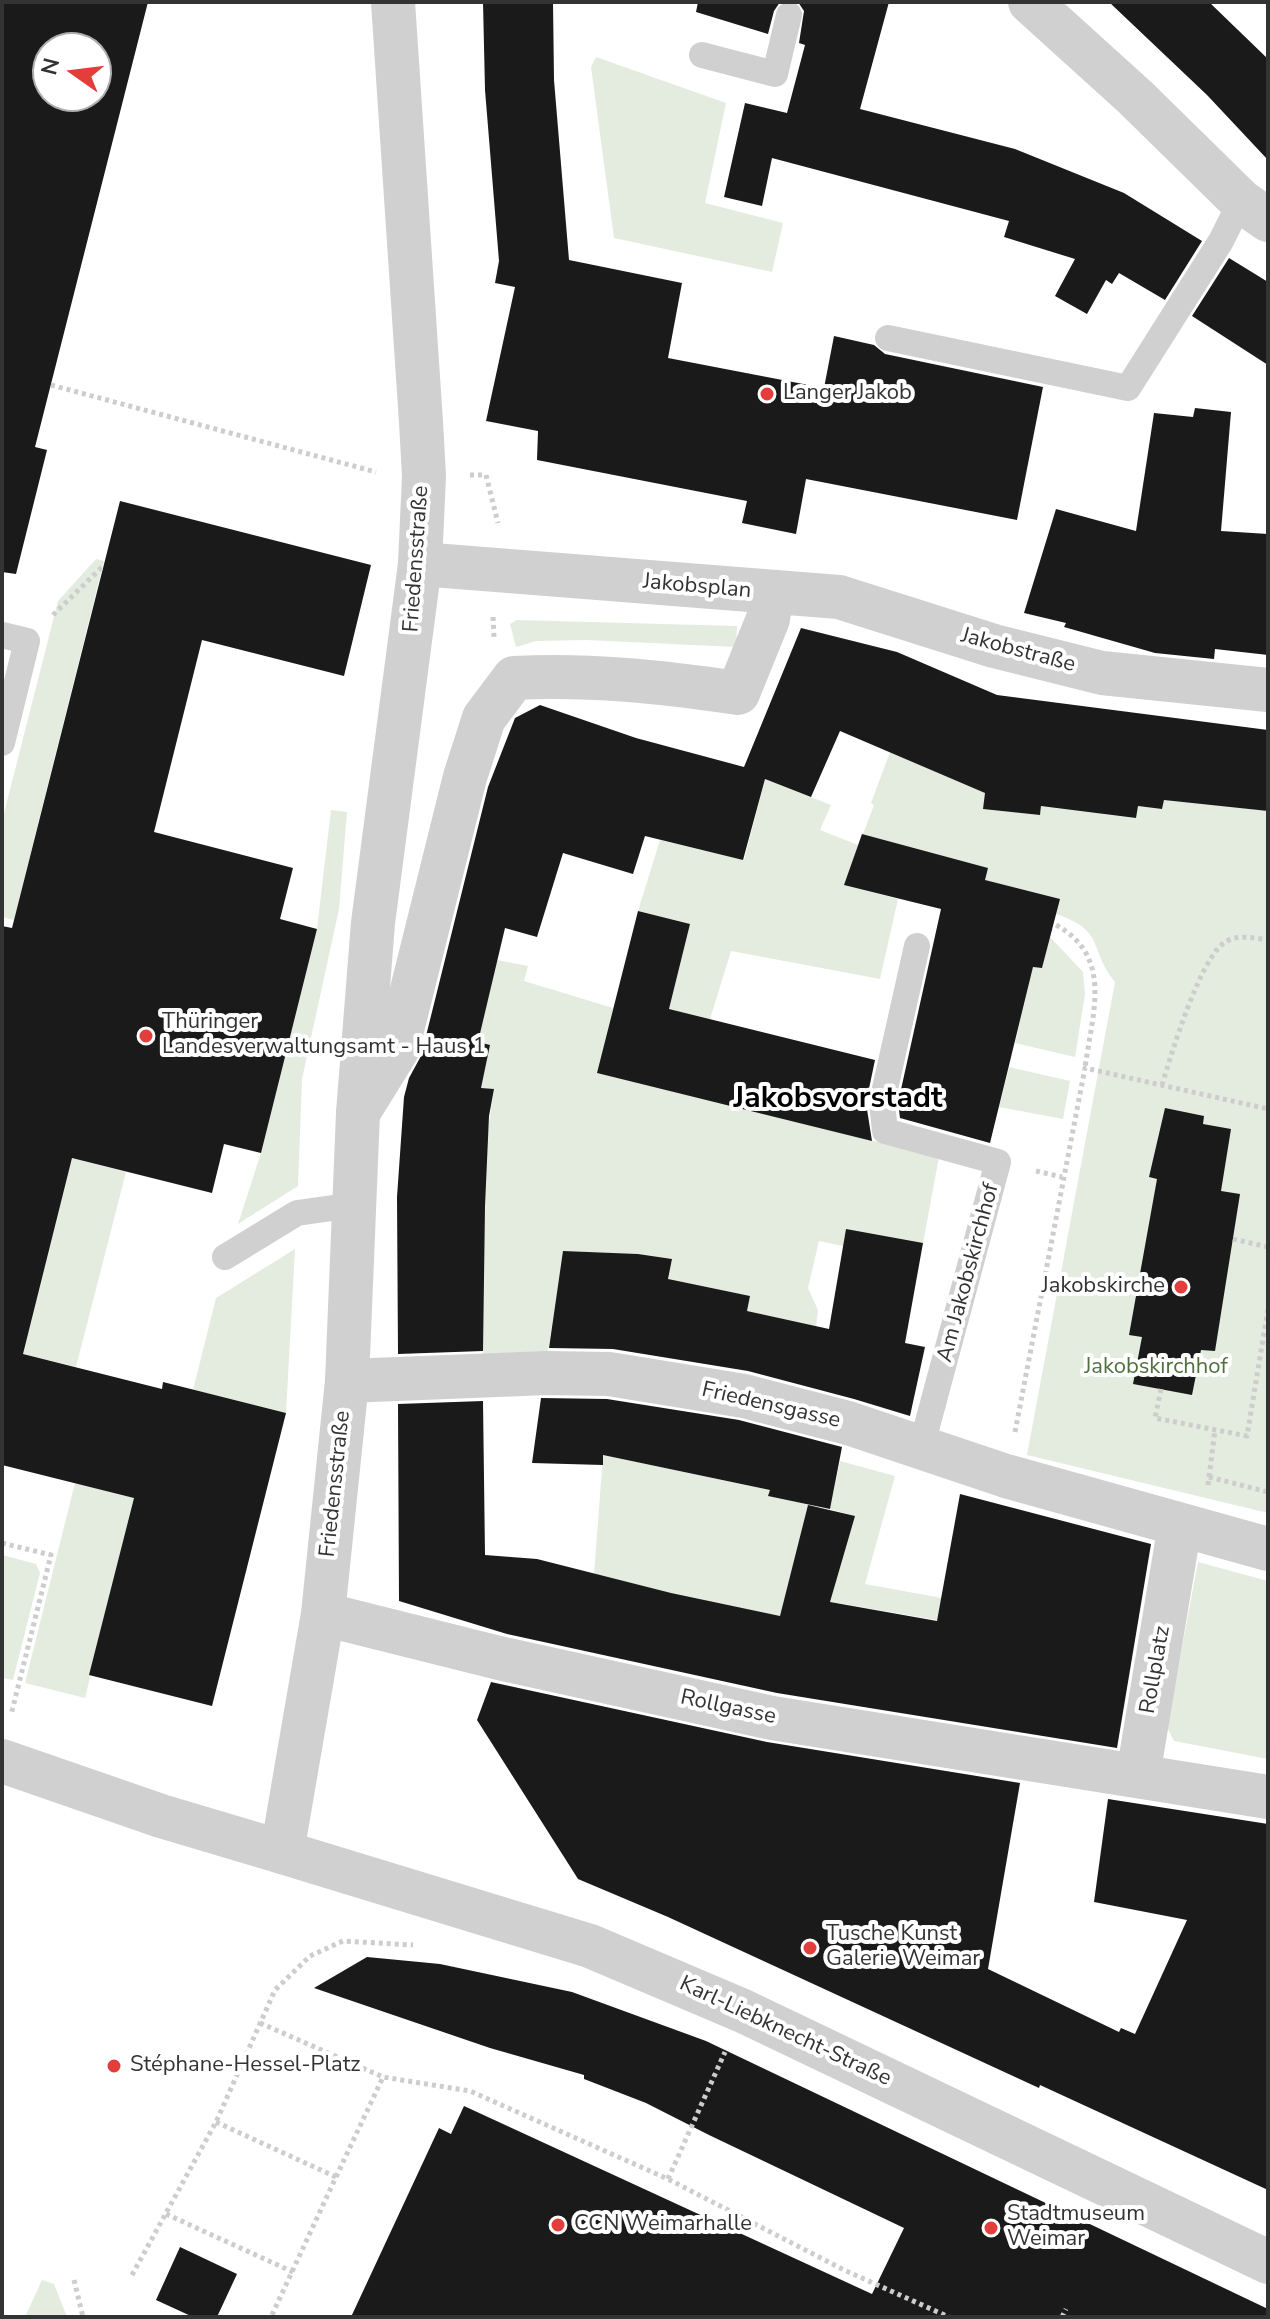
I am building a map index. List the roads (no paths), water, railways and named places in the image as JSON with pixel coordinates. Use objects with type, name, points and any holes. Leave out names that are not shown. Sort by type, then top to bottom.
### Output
[{"type":"street","name":"Friedensstraße","points":[[282,1852],[323,1614],[347,1381],[358,1113],[373,923],[420,564],[424,476],[393,2]]},
{"type":"street","points":[[1030,2],[1255,210]]},
{"type":"street","name":"Jakobsplan","points":[[420,564],[772,593],[768,619],[738,693],[656,681],[560,676],[514,678],[484,718],[465,777]]},
{"type":"street","name":"Jakobstraße","points":[[772,593],[839,597],[994,646],[1102,673],[1268,690]]},
{"type":"street","name":"Friedensstraße","points":[[358,1113],[397,1050],[465,777]]},
{"type":"street","name":"Friedensgasse","points":[[347,1381],[547,1373],[609,1374],[744,1396],[848,1423],[1006,1476],[1180,1525]]},
{"type":"street","points":[[1180,1525],[1268,1549]]},
{"type":"street","name":"Rollplatz","points":[[1138,1775],[1180,1525]]},
{"type":"street","name":"Rollgasse","points":[[323,1614],[499,1658],[772,1718],[1138,1775]]},
{"type":"street","name":"Karl-Liebknecht-Straße","points":[[6,1740],[146,1812],[590,1946],[743,2011],[1268,2262]]},
{"type":"street","points":[[1138,1775],[1268,1797]]},
{"type":"lane","points":[[702,55],[775,74],[789,15]]},
{"type":"lane","points":[[888,338],[1128,388],[1221,241],[1255,210]]},
{"type":"lane","points":[[2,743],[15,638]]},
{"type":"lane","name":"Am Jakobskirchhof","points":[[917,946],[882,1102],[885,1131],[998,1162],[921,1448]]},
{"type":"lane","points":[[225,1257],[297,1213],[354,1205]]},
{"type":"place","name":"Langer Jakob","points":[[767,394]]},
{"type":"place","name":"Thüringer Landesverwaltungsamt - Haus 1","points":[[146,1036]]},
{"type":"place","name":"Jakobskirche","points":[[1181,1287]]},
{"type":"place","name":"Tusche Kunst Galerie Weimar","points":[[810,1948]]},
{"type":"place","name":"Stéphane-Hessel-Platz","points":[[114,2066]]},
{"type":"place","name":"CCN Weimarhalle","points":[[558,2225]]},
{"type":"place","name":"Stadtmuseum Weimar","points":[[991,2228]]},
{"type":"district","name":"Jakobsvorstadt","points":[[838,1100]]},
{"type":"park label","name":"Jakobskirchhof","points":[[1156,1368]]}]
